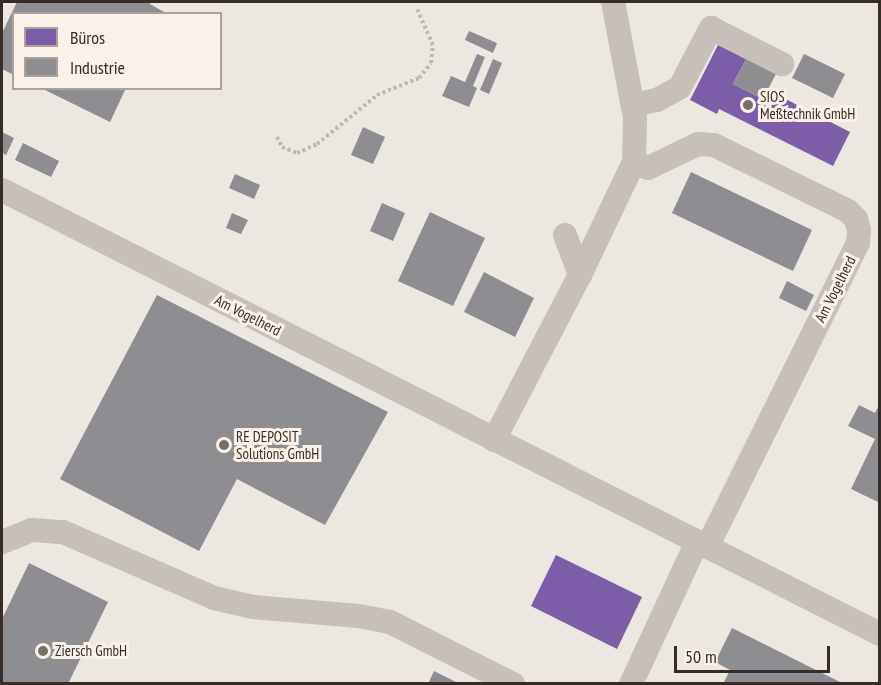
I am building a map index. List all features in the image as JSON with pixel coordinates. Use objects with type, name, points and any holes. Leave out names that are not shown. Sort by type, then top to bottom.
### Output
[{"type":"street","points":[[494,440],[634,162],[635,118],[613,2]]},
{"type":"street","points":[[633,105],[657,100],[680,87],[711,28],[782,64]]},
{"type":"street","name":"Am Vogelherd","points":[[631,684],[858,243],[859,230],[856,219],[848,211],[714,145],[698,144],[648,168],[634,162]]},
{"type":"street","name":"Am Vogelherd","points":[[2,190],[879,634]]},
{"type":"street","points":[[565,235],[579,275]]},
{"type":"street","points":[[2,542],[32,530],[63,532],[214,598],[253,607],[359,615],[390,622],[513,684]]},
{"type":"path","points":[[277,137],[282,147],[297,153],[317,144],[377,95],[419,78],[431,63],[433,45],[417,9]]},
{"type":"building: Büros","name":"SIOS Meßtechnik GmbH","points":[[718,45],[746,59],[733,84],[763,99],[768,90],[850,132],[833,166],[719,109],[717,114],[690,100]]},
{"type":"building: Büros","points":[[556,555],[642,597],[617,649],[531,606]]},
{"type":"building: Industrie","points":[[17,2],[151,2],[150,4],[164,12],[12,12]]},
{"type":"building: Industrie","points":[[12,12],[12,74],[2,69],[2,33]]},
{"type":"building: Industrie","points":[[469,31],[497,43],[493,53],[465,40]]},
{"type":"building: Industrie","points":[[477,54],[485,57],[473,86],[477,88],[469,107],[442,96],[451,76],[465,82]]},
{"type":"building: Industrie","points":[[804,54],[845,74],[833,98],[792,78]]},
{"type":"building: Industrie","points":[[493,59],[502,63],[489,94],[480,90]]},
{"type":"building: Industrie","points":[[746,59],[776,74],[763,99],[733,84]]},
{"type":"building: Industrie","points":[[45,90],[125,90],[110,122]]},
{"type":"building: Industrie","points":[[363,127],[385,137],[373,164],[351,155]]},
{"type":"building: Industrie","points":[[2,132],[14,138],[6,155],[2,153]]},
{"type":"building: Industrie","points":[[23,143],[59,161],[51,177],[15,160]]},
{"type":"building: Industrie","points":[[691,172],[812,230],[793,271],[672,213]]},
{"type":"building: Industrie","points":[[235,174],[260,185],[254,199],[229,188]]},
{"type":"building: Industrie","points":[[382,203],[405,213],[393,241],[370,231]]},
{"type":"building: Industrie","points":[[430,212],[485,238],[453,306],[398,281]]},
{"type":"building: Industrie","points":[[232,213],[248,220],[241,234],[226,228]]},
{"type":"building: Industrie","points":[[484,272],[534,298],[515,337],[464,312]]},
{"type":"building: Industrie","points":[[787,281],[814,295],[806,311],[779,298]]},
{"type":"building: Industrie","name":"RE DEPOSIT Solutions GmbH","points":[[157,295],[388,412],[325,525],[237,479],[199,551],[60,479]]},
{"type":"building: Industrie","points":[[880,403],[880,503],[851,489],[875,439],[848,426],[859,405],[875,413]]},
{"type":"building: Industrie","name":"Ziersch GmbH","points":[[29,563],[108,602],[68,684],[2,684],[2,619]]},
{"type":"building: Industrie","points":[[732,628],[844,684],[723,684],[730,670],[715,662]]},
{"type":"building: Industrie","points":[[434,671],[460,684],[428,684]]},
{"type":"place","name":"SIOS Meßtechnik GmbH","points":[[748,105]]},
{"type":"place","name":"RE DEPOSIT Solutions GmbH","points":[[224,445]]},
{"type":"place","name":"Ziersch GmbH","points":[[43,651]]}]
